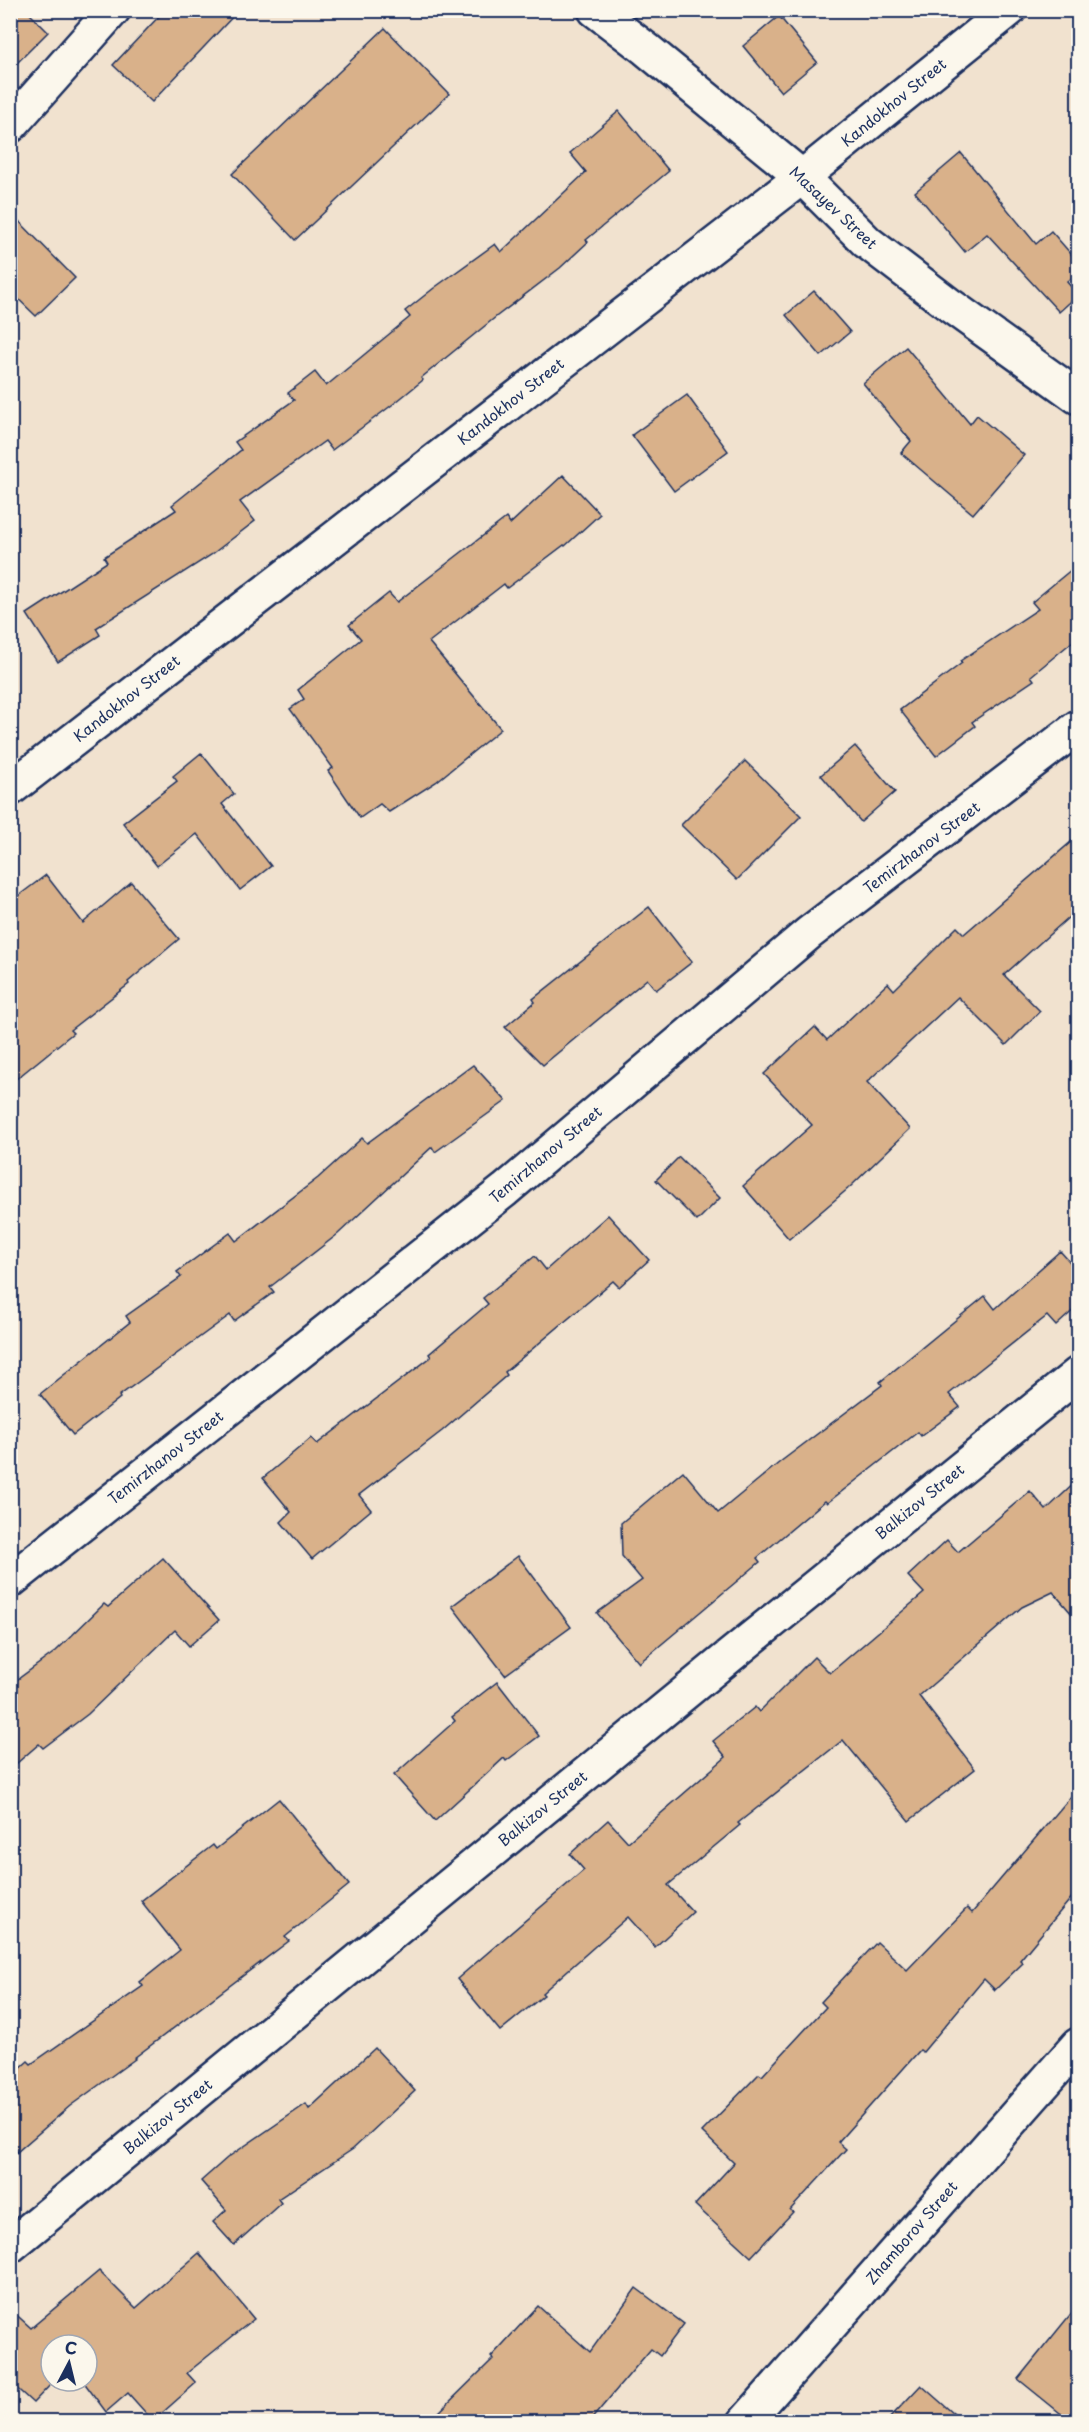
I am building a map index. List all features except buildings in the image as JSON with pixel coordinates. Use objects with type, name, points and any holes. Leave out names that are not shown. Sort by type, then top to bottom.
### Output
[{"type":"street","points":[[10,126],[113,10]]},
{"type":"street","name":"Masayev Street","points":[[595,10],[802,177],[867,242],[951,306],[1078,397]]},
{"type":"street","name":"Kandokhov Street","points":[[10,789],[802,177],[1009,10]]},
{"type":"street","name":"Temirzhanov Street","points":[[10,1581],[505,1190],[809,933],[1078,727]]},
{"type":"street","name":"Balkizov Street","points":[[10,2246],[721,1662],[1078,1374]]},
{"type":"street","name":"Zhamborov Street","points":[[745,2421],[1078,2045]]}]
